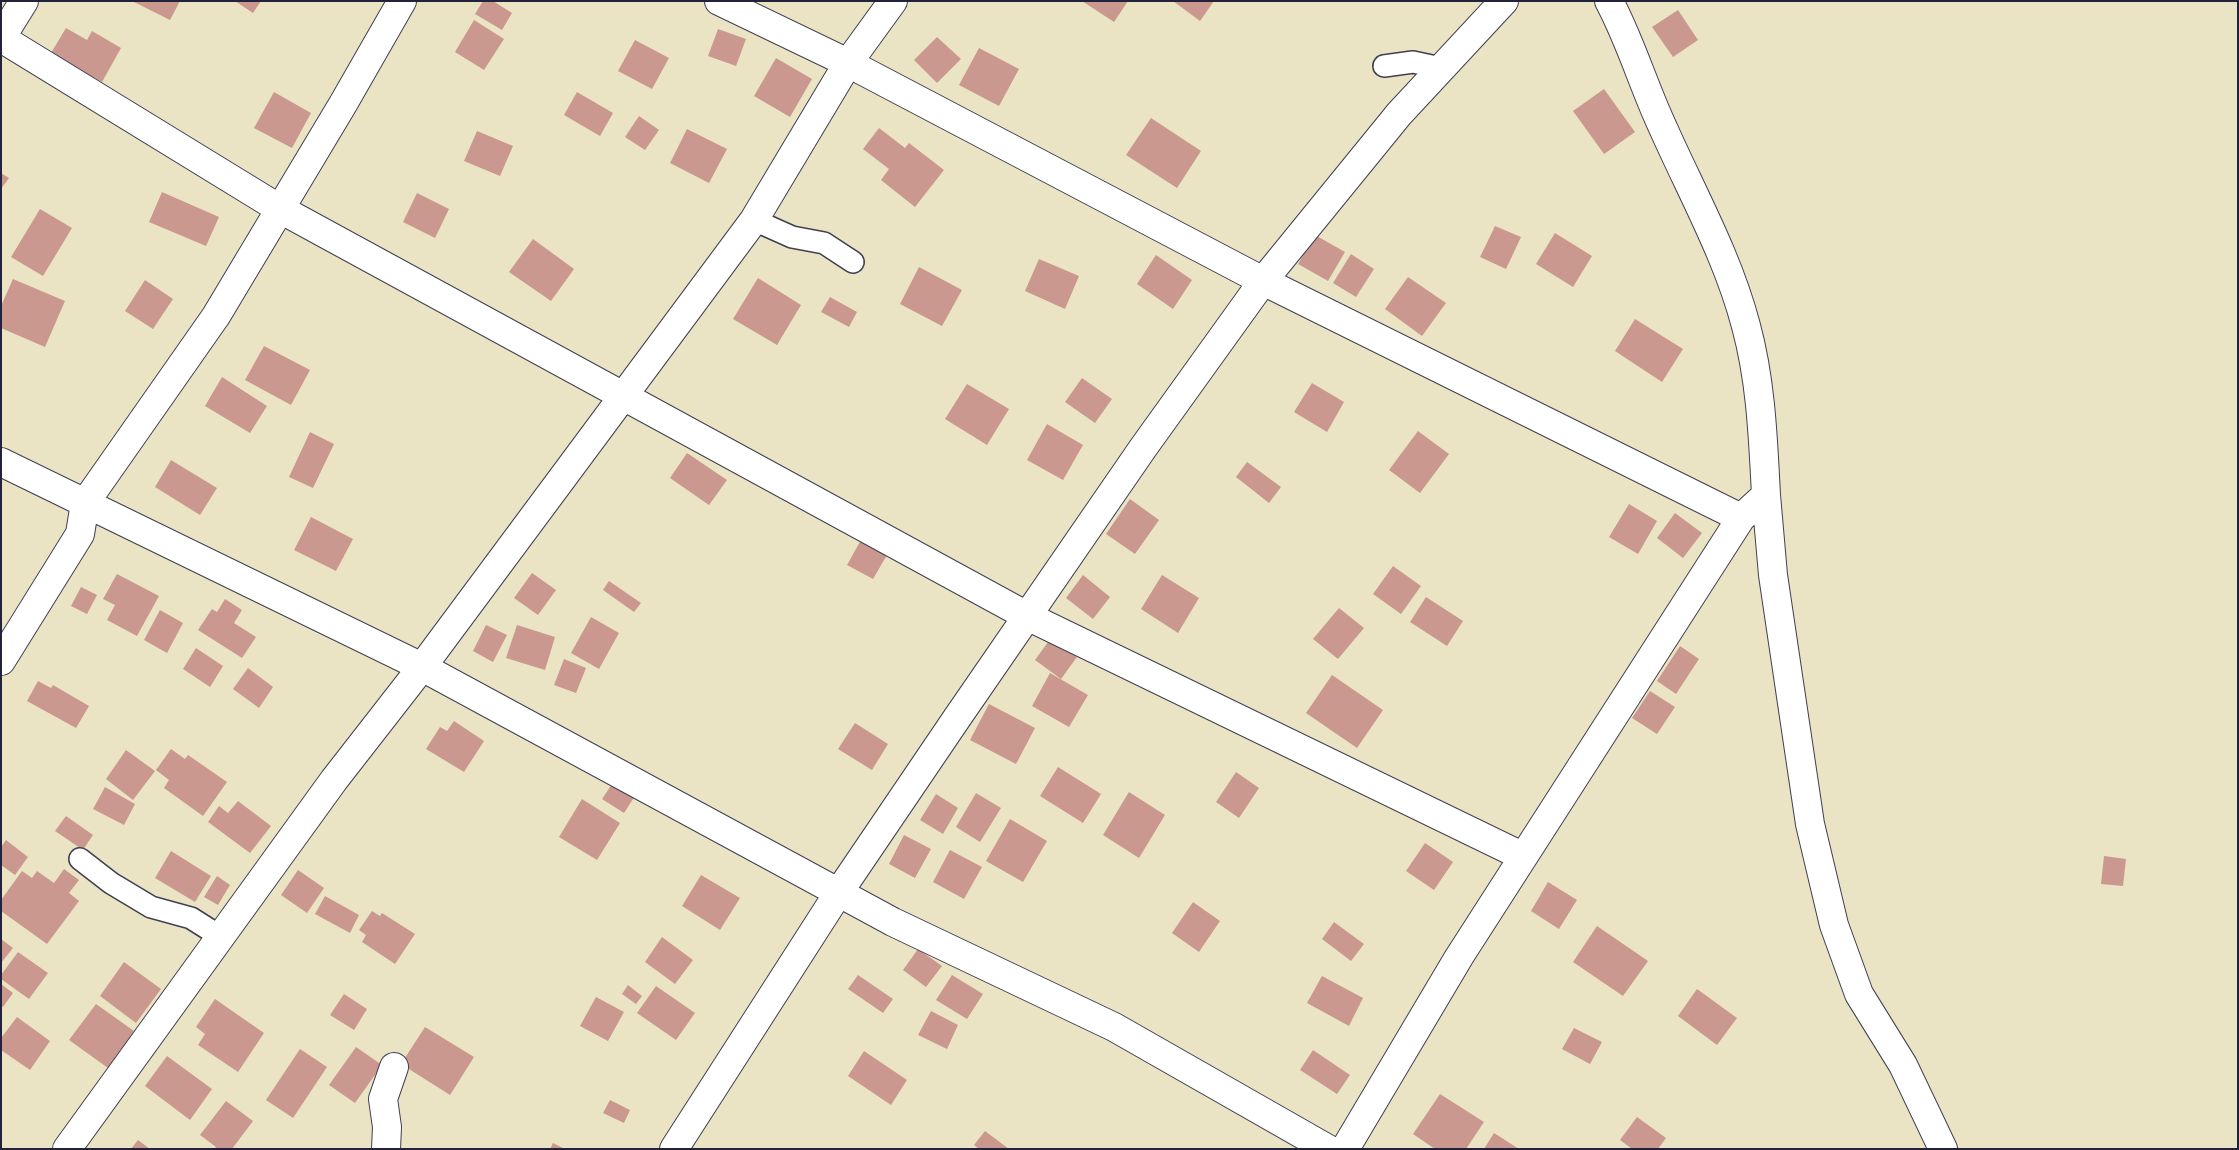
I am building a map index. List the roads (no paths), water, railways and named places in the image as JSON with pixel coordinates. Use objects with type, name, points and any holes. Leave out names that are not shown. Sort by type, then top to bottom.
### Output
[{"type":"street","points":[[24,1],[1,38],[280,209],[1027,616],[1522,856]]},
{"type":"street","points":[[1,661],[80,534],[85,503],[216,316],[402,1]]},
{"type":"street","points":[[719,1],[848,63],[1263,281],[1741,518]]},
{"type":"street","points":[[67,1149],[334,780],[422,667],[754,220],[848,63],[893,1]]},
{"type":"street","points":[[674,1149],[840,892],[1027,616],[1143,448],[1263,281],[1399,114],[1504,1]]},
{"type":"street","points":[[1609,1],[1620,22],[1663,130],[1718,243],[1746,326],[1761,402],[1773,576],[1810,824],[1834,925],[1859,994],[1903,1065],[1943,1149]]},
{"type":"street","points":[[1,462],[422,667],[893,922],[1114,1027],[1328,1149]]},
{"type":"street","points":[[1344,1149],[1522,856],[1741,518],[1766,495]]},
{"type":"street","points":[[386,1149],[387,1127],[383,1099],[394,1067]]},
{"type":"lane","points":[[1384,66],[1413,62],[1441,68]]},
{"type":"lane","points":[[754,220],[792,237],[824,244],[853,262]]},
{"type":"lane","points":[[80,859],[110,883],[151,908],[190,918],[221,937]]}]
